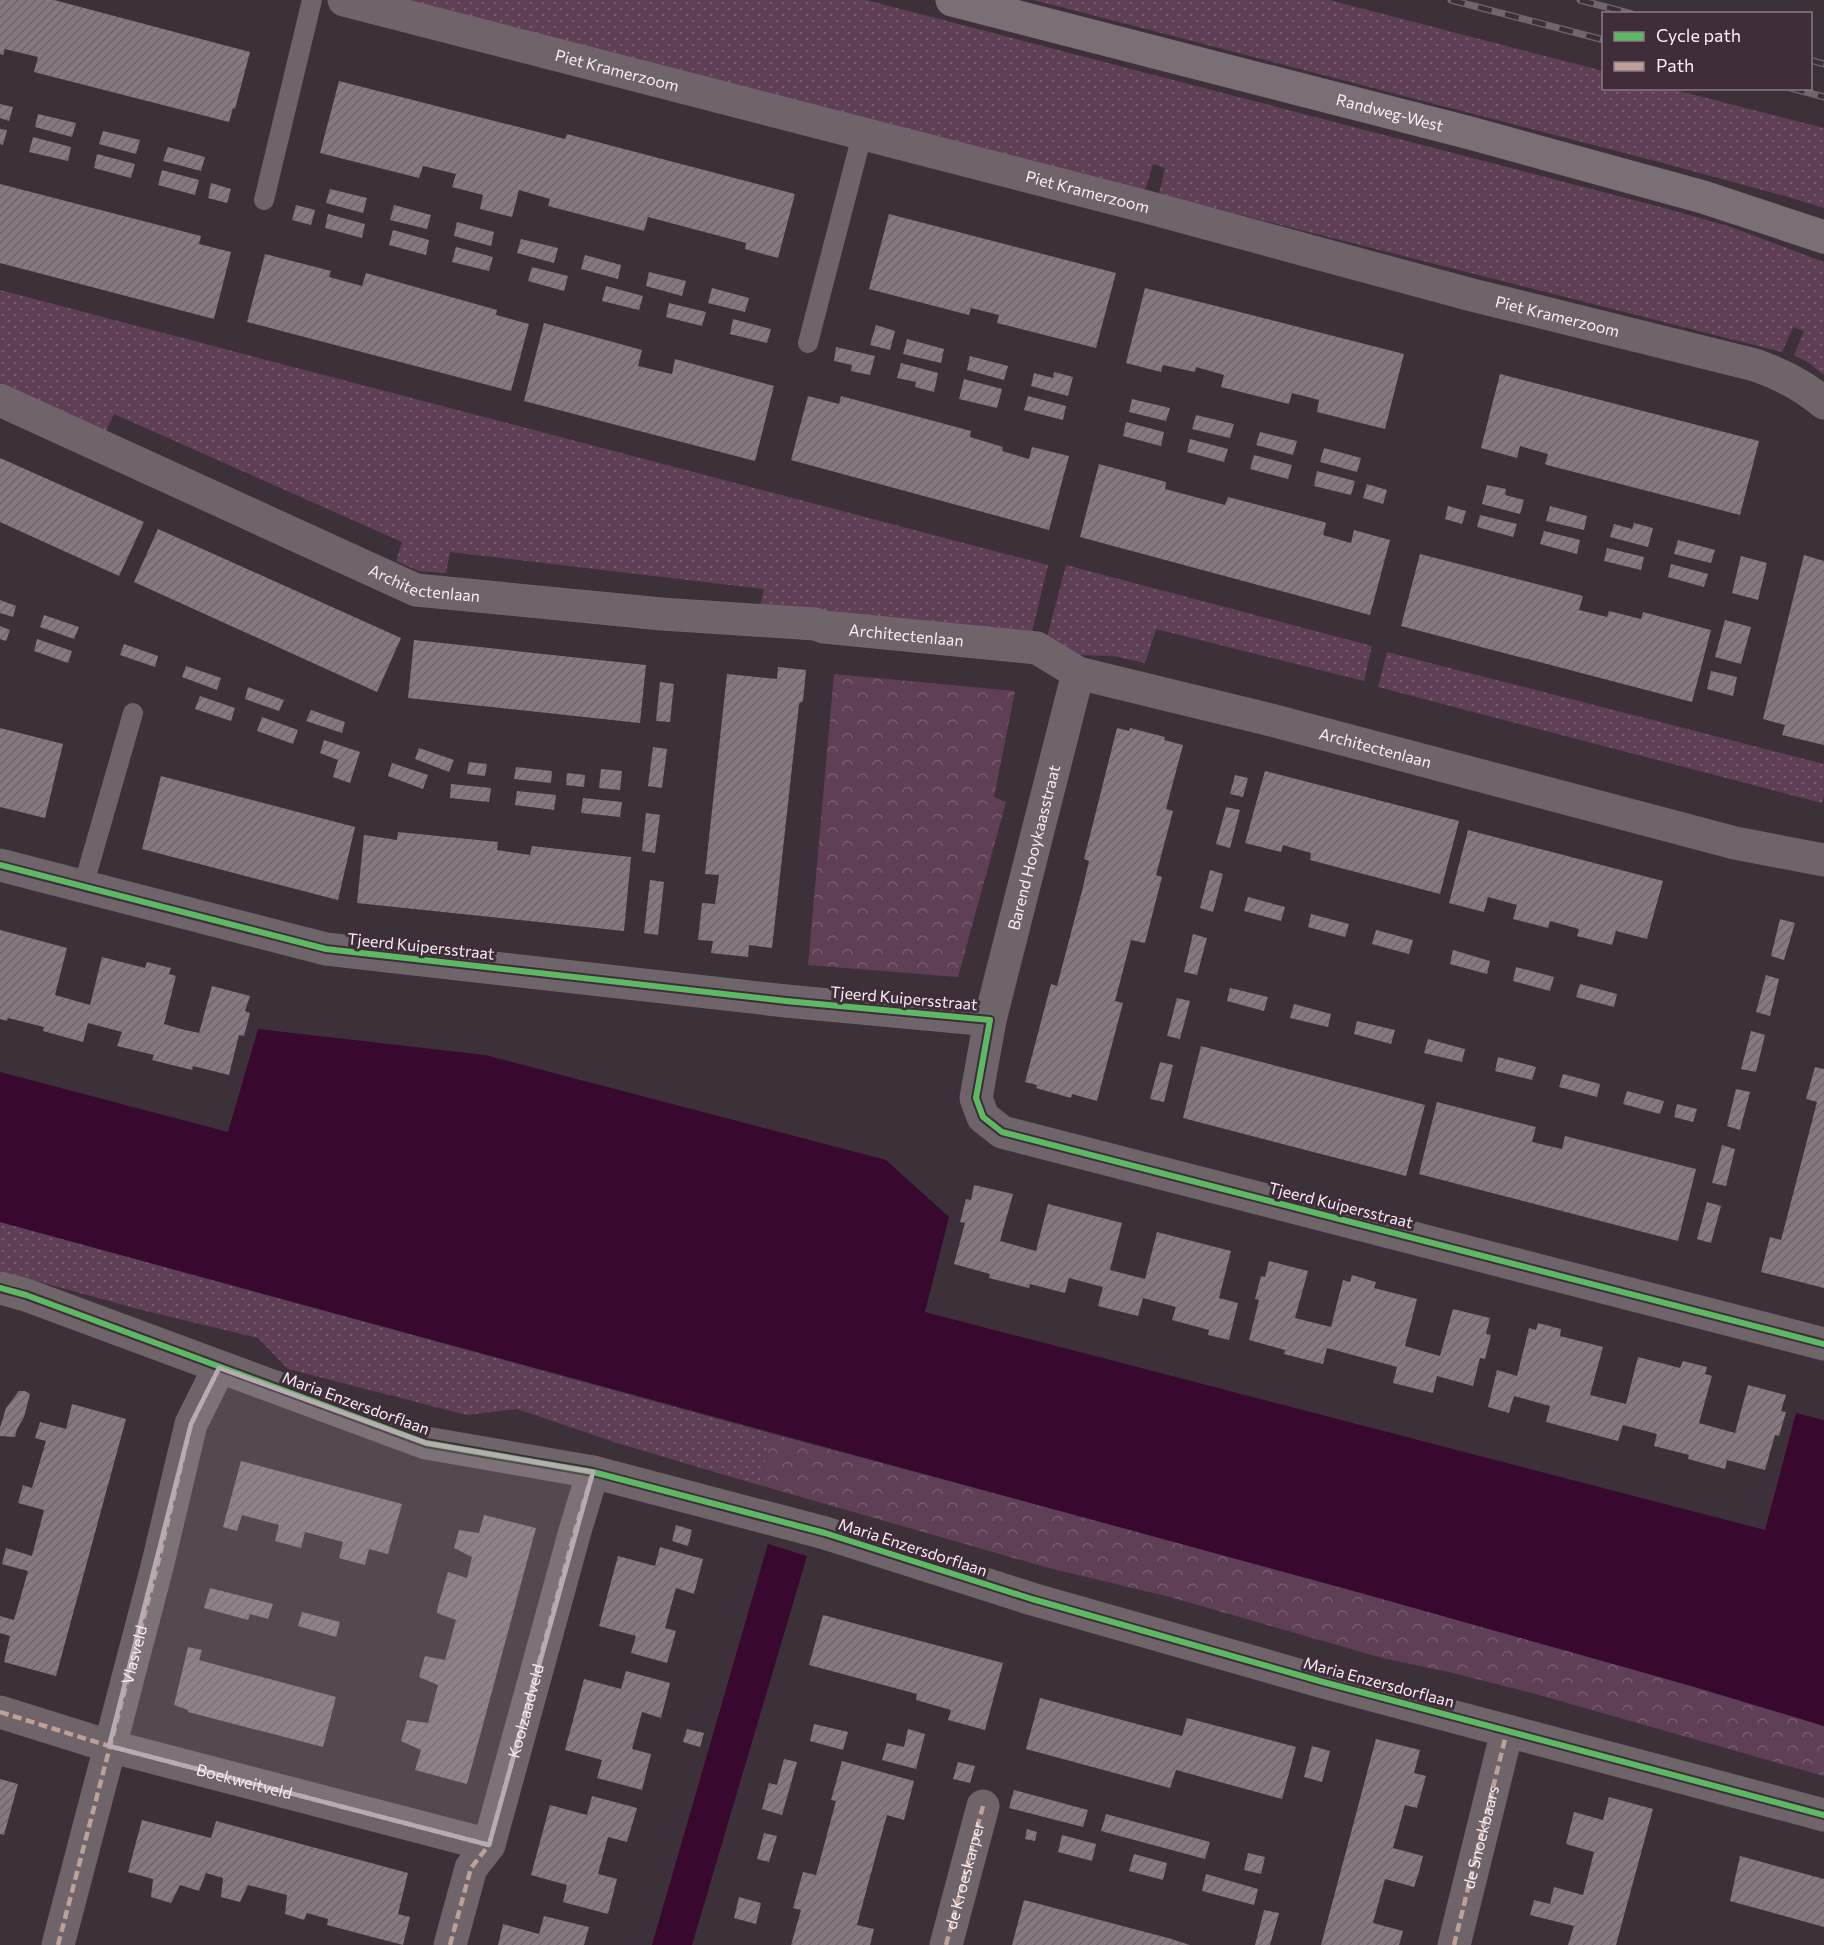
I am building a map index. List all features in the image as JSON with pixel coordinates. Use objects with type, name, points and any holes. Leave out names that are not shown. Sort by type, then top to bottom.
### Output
[{"type":"main road","name":"Randweg-West","points":[[952,0],[1703,197],[1824,237]]},
{"type":"street","name":"Piet Kramerzoom","points":[[344,0],[1136,204],[1472,295],[1755,364],[1783,375],[1807,389],[1824,403]]},
{"type":"street","name":"Architectenlaan","points":[[0,400],[416,590],[662,614],[815,624],[824,627],[1037,648],[1078,674],[1271,720],[1735,843],[1824,860]]},
{"type":"street","name":"Barend Hooykaasstraat","points":[[990,1020],[1078,674]]},
{"type":"street","name":"Tjeerd Kuipersstraat","points":[[0,866],[326,949],[786,1001],[990,1020],[976,1098],[983,1117],[1002,1132],[1824,1344]]},
{"type":"street","name":"Maria Enzersdorflaan","points":[[0,1288],[26,1295],[426,1443],[593,1472],[825,1533],[1032,1599],[1323,1682],[1824,1815]]},
{"type":"street","name":"Vlasveld","points":[[58,1945],[157,1567],[191,1424],[219,1368]]},
{"type":"street","name":"Koolzaadveld","points":[[450,1945],[471,1868],[489,1845],[593,1472]]},
{"type":"street","name":"Boekweitveld","points":[[0,1712],[109,1746],[489,1845]]},
{"type":"street","name":"de Snoekbaars","points":[[1454,1945],[1508,1731]]},
{"type":"street","name":"de Kroeskarper","points":[[946,1945],[983,1806]]},
{"type":"lane","points":[[264,200],[312,0]]},
{"type":"lane","points":[[808,343],[862,135]]},
{"type":"lane","points":[[83,887],[133,713]]},
{"type":"highlighted area","points":[[219,1368],[426,1443],[593,1472],[489,1845],[109,1746],[191,1424]]},
{"type":"green space","points":[[409,0],[866,0],[1668,209],[1728,226],[1824,262],[1824,375],[1794,355],[1804,331],[1793,327],[1782,352],[1159,194],[1165,168],[1153,164],[1145,191]]},
{"type":"green space","points":[[1034,0],[1329,0],[1602,71],[1602,90],[1675,90],[1824,128],[1824,208],[1659,162]]},
{"type":"green space","points":[[0,290],[1048,565],[1032,632],[760,606],[764,589],[450,552],[446,573],[419,571],[396,561],[402,542],[114,414],[106,431],[0,382]]},
{"type":"green space","points":[[1066,565],[1372,646],[1364,681],[1156,629],[1145,663],[1113,656],[1078,655],[1046,641]]},
{"type":"green space","points":[[1387,652],[1824,764],[1822,803],[1378,687]]},
{"type":"green space","points":[[834,674],[1015,691],[994,797],[1006,802],[958,977],[808,965]]},
{"type":"green space","points":[[0,1222],[773,1434],[759,1485],[617,1443],[517,1409],[467,1415],[288,1369],[258,1338],[138,1309],[0,1271]]},
{"type":"green space","points":[[773,1434],[1431,1612],[1824,1726],[1824,1776],[1532,1693],[1386,1659],[1170,1597],[1049,1568],[759,1485]]},
{"type":"shaded area","points":[[258,1029],[485,1055],[886,1160],[949,1217],[925,1312],[1765,1530],[1796,1413],[1824,1420],[1824,1726],[1695,1687],[1350,1590],[0,1222],[0,1072],[228,1132]]},
{"type":"shaded area","points":[[768,1544],[807,1556],[692,1945],[652,1945]]},
{"type":"building","points":[[0,0],[54,0],[250,52],[235,109],[233,108],[229,122],[34,72],[38,57],[5,49],[3,55],[0,54]]},
{"type":"building","points":[[339,81],[565,139],[567,134],[795,194],[778,258],[745,249],[746,243],[648,217],[644,231],[548,206],[550,199],[519,190],[512,217],[480,209],[483,195],[452,187],[456,174],[423,166],[419,178],[320,153]]},
{"type":"building","points":[[0,104],[13,107],[9,121],[0,118]]},
{"type":"building","points":[[38,114],[76,123],[72,137],[35,127]]},
{"type":"building","points":[[0,129],[7,130],[3,145],[0,144]]},
{"type":"building","points":[[103,131],[140,140],[136,154],[99,144]]},
{"type":"building","points":[[33,137],[71,147],[68,161],[29,152]]},
{"type":"building","points":[[168,147],[205,157],[201,171],[163,161]]},
{"type":"building","points":[[97,154],[135,164],[131,178],[94,168]]},
{"type":"building","points":[[162,170],[199,180],[195,195],[158,185]]},
{"type":"building","points":[[211,183],[231,189],[227,203],[208,198]]},
{"type":"building","points":[[0,184],[201,236],[199,244],[231,252],[214,319],[0,263]]},
{"type":"building","points":[[330,189],[367,198],[363,213],[326,203]]},
{"type":"building","points":[[296,205],[315,210],[311,225],[292,220]]},
{"type":"building","points":[[394,205],[431,215],[427,229],[390,220]]},
{"type":"building","points":[[328,214],[365,224],[362,238],[325,228]]},
{"type":"building","points":[[889,214],[1116,273],[1096,348],[997,323],[999,315],[971,308],[969,315],[869,289]]},
{"type":"building","points":[[457,222],[494,232],[491,246],[454,236]]},
{"type":"building","points":[[393,230],[429,240],[426,255],[389,245]]},
{"type":"building","points":[[521,239],[558,248],[554,263],[517,253]]},
{"type":"building","points":[[456,247],[493,257],[489,271],[452,262]]},
{"type":"building","points":[[265,254],[331,271],[329,277],[362,286],[366,273],[497,310],[496,315],[529,324],[511,391],[247,322]]},
{"type":"building","points":[[585,255],[621,265],[618,279],[581,269]]},
{"type":"building","points":[[532,267],[568,276],[564,291],[528,281]]},
{"type":"building","points":[[649,272],[686,281],[682,296],[646,286]]},
{"type":"building","points":[[606,286],[643,296],[639,310],[602,301]]},
{"type":"building","points":[[712,288],[749,298],[745,312],[708,303]]},
{"type":"building","points":[[1145,288],[1404,354],[1385,429],[1317,412],[1319,400],[1292,393],[1289,404],[1221,387],[1224,375],[1196,367],[1195,372],[1163,365],[1161,372],[1126,363]]},
{"type":"building","points":[[669,303],[706,312],[702,326],[666,317]]},
{"type":"building","points":[[733,319],[771,329],[767,343],[730,334]]},
{"type":"building","points":[[544,323],[642,350],[638,366],[672,374],[675,359],[774,386],[755,461],[524,401]]},
{"type":"building","points":[[876,325],[895,331],[890,350],[870,345]]},
{"type":"building","points":[[907,339],[944,349],[941,363],[903,354]]},
{"type":"building","points":[[836,347],[875,356],[870,375],[851,371],[852,365],[834,361]]},
{"type":"building","points":[[970,356],[1008,366],[1004,380],[967,370]]},
{"type":"building","points":[[901,363],[938,373],[934,392],[915,387],[916,382],[897,378]]},
{"type":"building","points":[[1054,372],[1073,377],[1068,396],[1031,386],[1034,373],[1053,378]]},
{"type":"building","points":[[1500,374],[1759,441],[1740,515],[1547,465],[1545,464],[1548,454],[1520,446],[1517,458],[1481,448]]},
{"type":"building","points":[[964,379],[1002,389],[997,408],[959,399]]},
{"type":"building","points":[[808,396],[839,404],[841,396],[971,431],[970,437],[1003,447],[1002,451],[1029,459],[1032,447],[1069,456],[1049,530],[791,460]]},
{"type":"building","points":[[1028,396],[1066,406],[1063,420],[1024,410]]},
{"type":"building","points":[[1132,399],[1170,408],[1166,421],[1129,412]]},
{"type":"building","points":[[1196,415],[1234,424],[1230,438],[1192,429]]},
{"type":"building","points":[[1126,422],[1164,432],[1161,446],[1123,436]]},
{"type":"building","points":[[1260,432],[1297,441],[1293,455],[1256,445]]},
{"type":"building","points":[[1190,439],[1228,449],[1224,462],[1187,452]]},
{"type":"building","points":[[1324,448],[1361,458],[1357,472],[1320,462]]},
{"type":"building","points":[[1254,455],[1292,465],[1288,479],[1250,469]]},
{"type":"building","points":[[0,458],[144,522],[119,576],[0,522]]},
{"type":"building","points":[[1099,464],[1166,482],[1165,489],[1225,505],[1228,497],[1324,522],[1326,523],[1323,535],[1351,543],[1354,530],[1390,540],[1370,615],[1080,537]]},
{"type":"building","points":[[1317,471],[1355,481],[1351,495],[1314,486]]},
{"type":"building","points":[[1367,484],[1387,490],[1383,504],[1363,498]]},
{"type":"building","points":[[1487,485],[1506,489],[1505,495],[1524,500],[1520,514],[1482,504]]},
{"type":"building","points":[[1448,506],[1466,511],[1462,524],[1445,519]]},
{"type":"building","points":[[1550,506],[1587,516],[1584,530],[1546,521]]},
{"type":"building","points":[[1480,515],[1517,524],[1513,537],[1477,527]]},
{"type":"building","points":[[1634,523],[1653,528],[1648,547],[1610,537],[1614,524],[1632,529]]},
{"type":"building","points":[[158,529],[401,638],[377,692],[134,582]]},
{"type":"building","points":[[1544,531],[1580,540],[1577,554],[1540,544]]},
{"type":"building","points":[[1678,540],[1715,550],[1711,563],[1674,554]]},
{"type":"building","points":[[1607,548],[1644,557],[1641,570],[1604,561]]},
{"type":"building","points":[[1420,554],[1583,596],[1579,610],[1607,617],[1609,611],[1641,619],[1643,612],[1711,630],[1692,702],[1401,626]]},
{"type":"building","points":[[1804,555],[1824,561],[1824,745],[1782,735],[1785,725],[1763,719]]},
{"type":"building","points":[[1741,556],[1767,563],[1758,600],[1732,593]]},
{"type":"building","points":[[1671,564],[1708,574],[1704,587],[1668,577]]},
{"type":"building","points":[[0,600],[16,606],[13,617],[0,613]]},
{"type":"building","points":[[44,615],[79,627],[74,639],[40,627]]},
{"type":"building","points":[[1725,620],[1751,627],[1741,664],[1715,657]]},
{"type":"building","points":[[0,626],[10,630],[6,641],[0,639]]},
{"type":"building","points":[[37,639],[72,651],[68,663],[34,651]]},
{"type":"building","points":[[414,640],[646,665],[640,723],[408,698]]},
{"type":"building","points":[[124,644],[158,656],[155,667],[120,655]]},
{"type":"building","points":[[186,666],[221,678],[217,690],[182,677]]},
{"type":"building","points":[[778,667],[806,670],[803,701],[799,704],[772,948],[749,945],[748,957],[711,953],[713,941],[698,940],[702,903],[715,904],[719,875],[705,874],[727,674],[777,679]]},
{"type":"building","points":[[1711,671],[1737,677],[1733,696],[1707,689]]},
{"type":"building","points":[[660,682],[674,684],[670,722],[656,721]]},
{"type":"building","points":[[248,687],[284,700],[279,711],[245,699]]},
{"type":"building","points":[[200,696],[235,708],[231,721],[195,709]]},
{"type":"building","points":[[311,710],[345,722],[342,733],[306,721]]},
{"type":"building","points":[[262,717],[298,730],[293,744],[257,731]]},
{"type":"building","points":[[0,728],[63,744],[45,818],[0,807]]},
{"type":"building","points":[[1117,728],[1129,731],[1130,728],[1165,737],[1164,740],[1183,745],[1166,809],[1173,811],[1156,875],[1162,877],[1145,943],[1131,940],[1115,1001],[1123,1003],[1097,1101],[1072,1094],[1071,1098],[1036,1088],[1037,1085],[1025,1082],[1051,984],[1057,986],[1082,891],[1089,861],[1084,859]]},
{"type":"building","points":[[324,740],[360,752],[350,783],[333,777],[338,760],[320,753]]},
{"type":"building","points":[[653,747],[667,749],[662,788],[648,786]]},
{"type":"building","points":[[419,748],[454,760],[449,772],[415,759]]},
{"type":"building","points":[[469,762],[487,764],[485,776],[467,774]]},
{"type":"building","points":[[392,763],[428,775],[423,789],[388,776]]},
{"type":"building","points":[[516,767],[552,771],[551,783],[514,779]]},
{"type":"building","points":[[601,769],[622,771],[620,790],[599,788]]},
{"type":"building","points":[[1265,771],[1459,821],[1440,894],[1310,860],[1311,853],[1283,845],[1281,852],[1245,843]]},
{"type":"building","points":[[567,773],[585,775],[584,787],[566,785]]},
{"type":"building","points":[[1235,775],[1248,778],[1243,797],[1230,794]]},
{"type":"building","points":[[161,776],[355,827],[338,900],[142,849]]},
{"type":"building","points":[[451,784],[491,788],[489,802],[450,798]]},
{"type":"building","points":[[517,791],[556,795],[554,810],[515,805]]},
{"type":"building","points":[[583,798],[622,802],[620,817],[581,813]]},
{"type":"building","points":[[1226,807],[1240,810],[1230,848],[1216,844]]},
{"type":"building","points":[[646,813],[660,815],[655,853],[642,851]]},
{"type":"building","points":[[1468,830],[1663,881],[1647,939],[1616,931],[1612,945],[1577,936],[1579,929],[1550,921],[1548,928],[1513,919],[1517,905],[1488,897],[1484,912],[1449,903]]},
{"type":"building","points":[[398,832],[498,842],[497,850],[530,855],[532,846],[631,857],[624,931],[357,903],[364,835],[397,840]]},
{"type":"building","points":[[1210,870],[1223,874],[1213,912],[1200,908]]},
{"type":"building","points":[[650,880],[664,882],[658,935],[644,933]]},
{"type":"building","points":[[1248,897],[1285,907],[1281,921],[1244,911]]},
{"type":"building","points":[[1311,914],[1349,924],[1345,937],[1308,927]]},
{"type":"building","points":[[1780,919],[1795,923],[1784,960],[1771,956]]},
{"type":"building","points":[[0,930],[67,948],[55,995],[90,1005],[102,957],[145,968],[147,962],[171,968],[169,974],[176,976],[164,1024],[181,1029],[199,1033],[212,986],[250,996],[245,1011],[250,1013],[244,1036],[239,1035],[229,1075],[193,1066],[192,1070],[152,1060],[154,1055],[117,1046],[122,1032],[88,1023],[83,1042],[43,1031],[44,1027],[8,1018],[7,1021],[0,1019]]},
{"type":"building","points":[[1376,930],[1413,940],[1409,954],[1372,944]]},
{"type":"building","points":[[1193,934],[1207,938],[1197,975],[1184,972]]},
{"type":"building","points":[[1453,950],[1490,961],[1487,974],[1450,964]]},
{"type":"building","points":[[1516,967],[1554,977],[1550,991],[1513,981]]},
{"type":"building","points":[[1766,975],[1779,979],[1770,1016],[1756,1012]]},
{"type":"building","points":[[1580,984],[1617,994],[1614,1007],[1576,997]]},
{"type":"building","points":[[1230,988],[1268,997],[1264,1011],[1227,1001]]},
{"type":"building","points":[[1177,998],[1190,1001],[1180,1039],[1167,1036]]},
{"type":"building","points":[[1294,1004],[1331,1014],[1328,1027],[1290,1018]]},
{"type":"building","points":[[1357,1021],[1395,1030],[1391,1044],[1354,1034]]},
{"type":"building","points":[[1751,1031],[1765,1035],[1756,1072],[1741,1069]]},
{"type":"building","points":[[1428,1039],[1465,1049],[1462,1062],[1424,1053]]},
{"type":"building","points":[[1201,1046],[1425,1105],[1406,1176],[1183,1118]]},
{"type":"building","points":[[1498,1057],[1536,1067],[1532,1080],[1495,1071]]},
{"type":"building","points":[[1160,1062],[1173,1065],[1164,1102],[1150,1099]]},
{"type":"building","points":[[1815,1067],[1824,1069],[1824,1288],[1761,1272],[1770,1237],[1781,1240],[1817,1102],[1806,1099]]},
{"type":"building","points":[[1563,1074],[1600,1084],[1597,1097],[1559,1087]]},
{"type":"building","points":[[1736,1089],[1750,1092],[1740,1130],[1727,1126]]},
{"type":"building","points":[[1627,1091],[1664,1101],[1660,1114],[1623,1104]]},
{"type":"building","points":[[1437,1102],[1536,1127],[1532,1142],[1562,1149],[1565,1136],[1696,1169],[1678,1241],[1419,1174]]},
{"type":"building","points":[[1677,1104],[1697,1109],[1693,1122],[1674,1117]]},
{"type":"building","points":[[1722,1145],[1735,1149],[1726,1186],[1712,1183]]},
{"type":"building","points":[[974,1185],[1013,1194],[1000,1241],[1036,1251],[1048,1204],[1122,1223],[1110,1270],[1145,1279],[1157,1232],[1231,1251],[1219,1298],[1238,1303],[1229,1340],[1208,1335],[1209,1330],[1172,1320],[1176,1307],[1143,1298],[1138,1316],[1098,1306],[1103,1287],[1069,1278],[1065,1293],[1030,1284],[1029,1288],[989,1278],[990,1274],[954,1264],[965,1223],[960,1222],[966,1199],[971,1200]]},
{"type":"building","points":[[1707,1202],[1721,1206],[1711,1243],[1697,1239]]},
{"type":"building","points":[[1269,1261],[1308,1271],[1295,1318],[1331,1327],[1343,1280],[1350,1282],[1352,1275],[1376,1282],[1374,1288],[1417,1299],[1405,1346],[1440,1356],[1453,1309],[1490,1318],[1486,1334],[1491,1335],[1485,1359],[1480,1358],[1473,1386],[1437,1376],[1433,1393],[1393,1383],[1397,1367],[1327,1348],[1323,1364],[1284,1354],[1285,1350],[1249,1340],[1259,1300],[1255,1299],[1261,1276],[1265,1277]]},
{"type":"building","points":[[1538,1323],[1561,1329],[1560,1336],[1603,1347],[1590,1395],[1626,1404],[1638,1357],[1680,1368],[1683,1361],[1707,1367],[1705,1374],[1712,1376],[1699,1423],[1735,1433],[1748,1385],[1786,1395],[1781,1411],[1786,1412],[1779,1436],[1775,1435],[1765,1470],[1727,1460],[1725,1469],[1688,1459],[1689,1455],[1654,1446],[1657,1434],[1623,1425],[1618,1441],[1546,1422],[1550,1406],[1514,1396],[1509,1413],[1488,1407],[1497,1370],[1517,1376],[1529,1328],[1536,1330]]},
{"type":"building","points":[[19,1391],[30,1394],[24,1417],[15,1437],[0,1436],[6,1408]]},
{"type":"building","points":[[72,1404],[126,1419],[56,1676],[4,1662],[10,1636],[0,1633],[0,1616],[14,1620],[28,1571],[2,1564],[6,1548],[32,1556],[44,1510],[18,1503],[23,1485],[32,1488],[46,1441],[35,1438],[40,1422],[66,1429]]},
{"type":"building","points":[[241,1461],[402,1504],[388,1554],[369,1549],[365,1565],[339,1558],[343,1542],[305,1532],[301,1548],[275,1541],[279,1525],[242,1515],[237,1531],[223,1527]]},
{"type":"building","points":[[484,1515],[536,1528],[467,1784],[415,1770],[421,1750],[401,1741],[407,1720],[428,1723],[438,1685],[419,1677],[425,1656],[445,1660],[456,1620],[437,1613],[438,1606],[448,1572],[467,1578],[472,1557],[454,1548],[459,1530],[479,1533]]},
{"type":"building","points":[[676,1525],[692,1530],[688,1546],[672,1541]]},
{"type":"building","points":[[660,1547],[703,1559],[694,1594],[676,1588],[665,1628],[676,1631],[667,1663],[631,1653],[636,1636],[599,1626],[618,1556],[655,1566]]},
{"type":"building","points":[[210,1588],[273,1604],[268,1619],[250,1614],[248,1620],[204,1608]]},
{"type":"building","points":[[302,1612],[340,1622],[336,1637],[298,1626]]},
{"type":"building","points":[[823,1615],[1003,1663],[985,1730],[948,1720],[951,1710],[916,1700],[917,1694],[809,1665]]},
{"type":"building","points":[[188,1647],[202,1650],[199,1660],[336,1697],[323,1747],[188,1712],[174,1705]]},
{"type":"building","points":[[626,1671],[670,1683],[661,1718],[642,1712],[632,1749],[651,1754],[642,1790],[597,1778],[602,1760],[565,1750],[584,1679],[621,1689]]},
{"type":"building","points":[[1040,1698],[1182,1736],[1187,1718],[1296,1747],[1282,1799],[1176,1770],[1170,1788],[1026,1749]]},
{"type":"building","points":[[814,1724],[848,1732],[843,1750],[810,1741]]},
{"type":"building","points":[[687,1729],[704,1733],[700,1747],[683,1742]]},
{"type":"building","points":[[908,1729],[925,1734],[916,1769],[882,1760],[887,1743],[904,1747]]},
{"type":"building","points":[[1376,1739],[1420,1750],[1414,1773],[1426,1776],[1417,1808],[1405,1805],[1393,1848],[1423,1856],[1419,1872],[1414,1887],[1385,1879],[1373,1923],[1403,1931],[1399,1945],[1321,1945]]},
{"type":"building","points":[[1312,1746],[1330,1751],[1322,1782],[1304,1777]]},
{"type":"building","points":[[784,1759],[797,1762],[782,1815],[762,1809],[769,1783],[777,1785]]},
{"type":"building","points":[[842,1761],[914,1781],[904,1820],[887,1815],[857,1925],[874,1929],[870,1945],[791,1945],[801,1910],[793,1908],[803,1872],[816,1875],[836,1801],[831,1800]]},
{"type":"building","points":[[958,1762],[975,1766],[970,1783],[953,1779]]},
{"type":"building","points":[[0,1779],[18,1784],[4,1835],[0,1834]]},
{"type":"building","points":[[1014,1790],[1088,1810],[1083,1827],[1009,1808]]},
{"type":"building","points":[[592,1796],[637,1808],[627,1842],[608,1837],[598,1874],[617,1879],[608,1914],[563,1902],[567,1885],[531,1875],[550,1805],[587,1815]]},
{"type":"building","points":[[1609,1797],[1653,1809],[1616,1945],[1568,1945],[1574,1926],[1530,1915],[1534,1900],[1550,1904],[1554,1887],[1583,1895],[1594,1852],[1566,1844],[1574,1812],[1603,1820]]},
{"type":"building","points":[[1106,1814],[1210,1842],[1205,1859],[1101,1831]]},
{"type":"building","points":[[142,1820],[211,1838],[216,1821],[408,1873],[398,1914],[410,1917],[403,1945],[327,1925],[328,1919],[307,1913],[304,1920],[285,1914],[287,1895],[248,1885],[240,1902],[221,1897],[223,1878],[206,1873],[199,1891],[180,1885],[171,1903],[151,1897],[153,1879],[128,1872]]},
{"type":"building","points":[[1027,1829],[1037,1832],[1035,1841],[1025,1839]]},
{"type":"building","points":[[764,1833],[777,1836],[769,1862],[757,1859]]},
{"type":"building","points":[[1062,1835],[1096,1844],[1092,1861],[1058,1852]]},
{"type":"building","points":[[1248,1853],[1265,1857],[1261,1874],[1244,1870]]},
{"type":"building","points":[[1134,1854],[1167,1863],[1163,1880],[1129,1871]]},
{"type":"building","points":[[1740,1856],[1824,1879],[1824,1927],[1730,1901]]},
{"type":"building","points":[[1206,1874],[1258,1889],[1254,1905],[1202,1891]]},
{"type":"building","points":[[739,1897],[761,1903],[756,1924],[734,1918]]},
{"type":"building","points":[[1024,1900],[1168,1938],[1190,1945],[1012,1945]]},
{"type":"building","points":[[1264,1910],[1279,1913],[1270,1945],[1255,1945]]},
{"type":"building","points":[[544,1916],[589,1927],[584,1945],[498,1945],[503,1924],[539,1934]]},
{"type":"railway","points":[[1451,0],[1602,39]]},
{"type":"railway","points":[[1580,0],[1625,12]]},
{"type":"railway","points":[[1812,61],[1824,64]]},
{"type":"railway","points":[[1798,90],[1824,97]]},
{"type":"marked path","points":[[58,1945],[157,1567],[191,1424],[219,1368]]},
{"type":"marked path","points":[[450,1945],[471,1868],[489,1845],[593,1472]]},
{"type":"marked path","points":[[0,1712],[109,1746],[489,1845]]},
{"type":"marked path","points":[[1454,1945],[1507,1731]]},
{"type":"marked path","points":[[946,1945],[983,1806]]},
{"type":"cycle path","points":[[0,865],[326,949],[786,1001],[990,1020],[976,1098],[983,1117],[1002,1132],[1824,1344]]},
{"type":"cycle path","points":[[0,1288],[26,1295],[426,1443],[593,1472],[825,1533],[1032,1599],[1323,1682],[1824,1815]]}]
